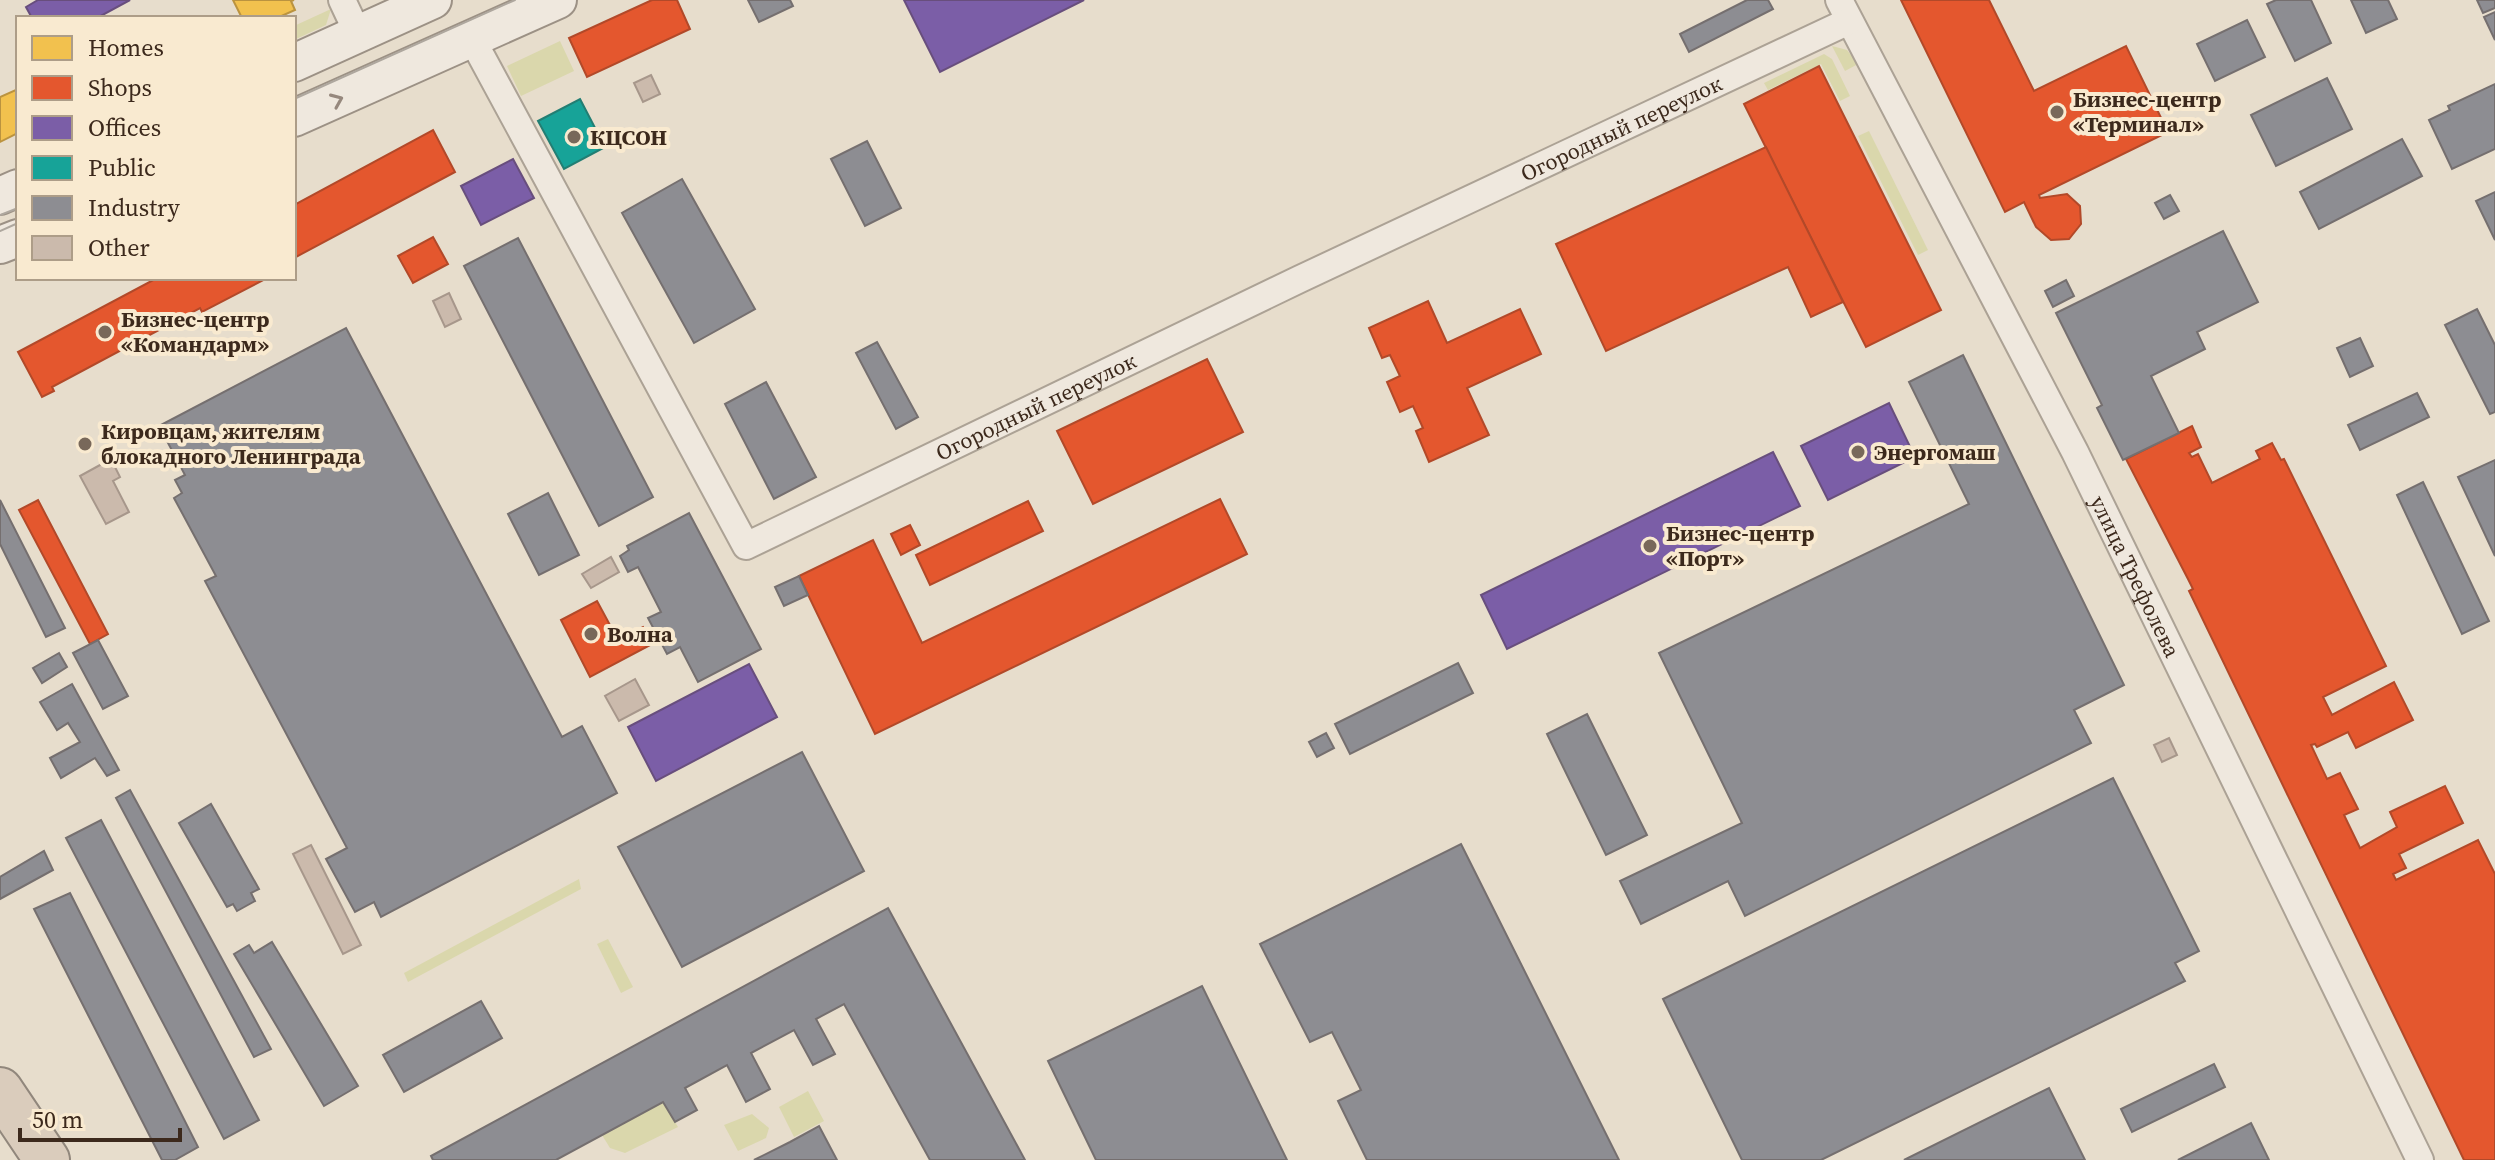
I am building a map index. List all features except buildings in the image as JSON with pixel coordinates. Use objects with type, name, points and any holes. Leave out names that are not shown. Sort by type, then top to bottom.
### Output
[{"type":"highway","points":[[0,1090],[47,1160]]},
{"type":"main road","points":[[296,62],[433,0]]},
{"type":"main road","points":[[296,117],[558,0]]},
{"type":"street","points":[[342,0],[358,34]]},
{"type":"street","name":"Огородный переулок","points":[[472,39],[746,546],[1312,273],[1844,10]]},
{"type":"street","name":"улица Трефолева","points":[[1844,10],[2075,452],[2420,1160]]},
{"type":"shaded area","points":[[331,9],[326,25],[296,39],[296,25]]},
{"type":"shaded area","points":[[560,41],[574,71],[521,96],[507,66]]},
{"type":"shaded area","points":[[1832,46],[1847,50],[1858,64],[1845,71]]},
{"type":"shaded area","points":[[1824,54],[1832,59],[1850,96],[1840,101],[1821,64],[1768,90],[1764,83]]},
{"type":"shaded area","points":[[1869,131],[1928,250],[1918,255],[1858,136]]},
{"type":"shaded area","points":[[579,879],[581,889],[408,982],[404,973]]},
{"type":"shaded area","points":[[608,939],[633,987],[621,993],[597,944]]},
{"type":"shaded area","points":[[808,1091],[824,1121],[794,1137],[779,1107]]},
{"type":"shaded area","points":[[663,1102],[678,1127],[625,1153],[610,1148],[602,1135]]},
{"type":"shaded area","points":[[752,1114],[769,1128],[766,1138],[738,1151],[724,1125]]},
{"type":"tram line","points":[[296,98],[515,0]]},
{"type":"tram line","points":[[0,215],[16,209]]},
{"type":"tram line","points":[[0,231],[16,224]]},
{"type":"place","name":"Бизнес-центр «Терминал»","points":[[2057,112]]},
{"type":"place","name":"КЦСОН","points":[[574,137]]},
{"type":"place","name":"Бизнес-центр «Командарм»","points":[[105,332]]},
{"type":"place","name":"Кировцам, жителям блокадного Ленинграда","points":[[85,444]]},
{"type":"place","name":"Энергомаш","points":[[1858,452]]},
{"type":"place","name":"Бизнес-центр «Порт»","points":[[1650,546]]},
{"type":"place","name":"Волна","points":[[591,634]]}]
